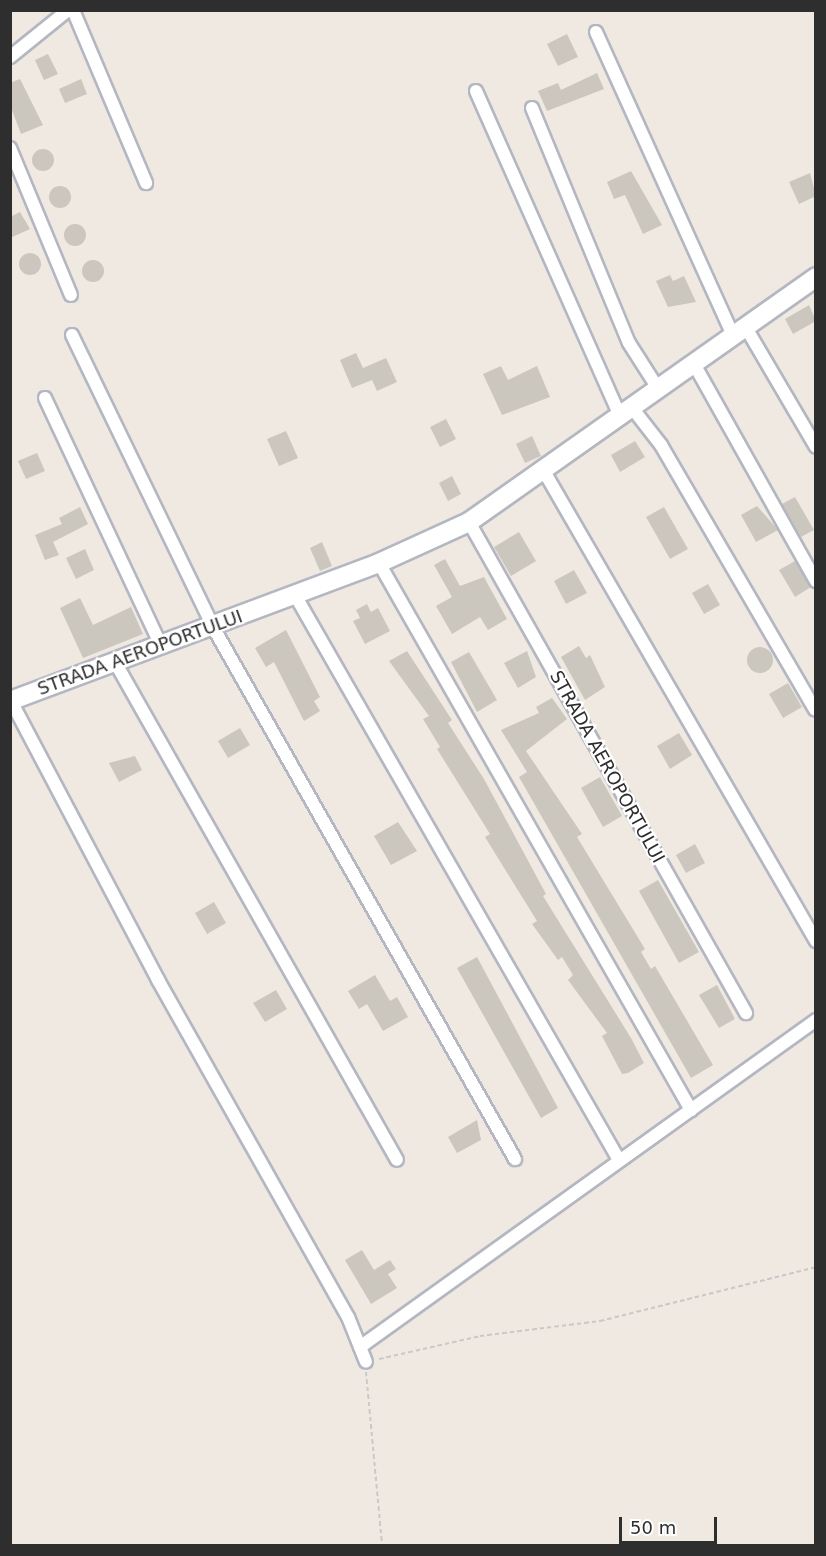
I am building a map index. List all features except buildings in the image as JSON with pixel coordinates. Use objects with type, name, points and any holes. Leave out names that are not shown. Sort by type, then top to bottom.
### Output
[{"type":"street","points":[[10,57],[68,10]]},
{"type":"street","points":[[73,10],[146,183]]},
{"type":"street","points":[[596,33],[739,331],[816,447]]},
{"type":"street","points":[[476,92],[627,413],[661,445],[815,710]]},
{"type":"street","points":[[532,108],[629,343],[659,390]]},
{"type":"street","points":[[10,148],[71,295]]},
{"type":"street","name":"STRADA AEROPORTULUI","points":[[11,700],[160,644],[213,627],[379,563],[469,522],[545,473],[816,277]]},
{"type":"street","points":[[72,335],[213,627],[515,1159]]},
{"type":"street","points":[[694,364],[816,581]]},
{"type":"street","points":[[45,398],[160,644]]},
{"type":"street","points":[[545,473],[816,941]]},
{"type":"street","name":"STRADA AEROPORTULUI","points":[[469,522],[746,1012]]},
{"type":"street","points":[[379,563],[691,1110]]},
{"type":"street","points":[[295,595],[619,1160]]},
{"type":"street","points":[[115,662],[397,1160]]},
{"type":"street","points":[[11,700],[360,1347],[366,1362]]},
{"type":"street","points":[[360,1347],[816,1020]]},
{"type":"path","points":[[382,1545],[365,1410],[366,1362],[480,1336],[600,1321],[816,1267]]}]
